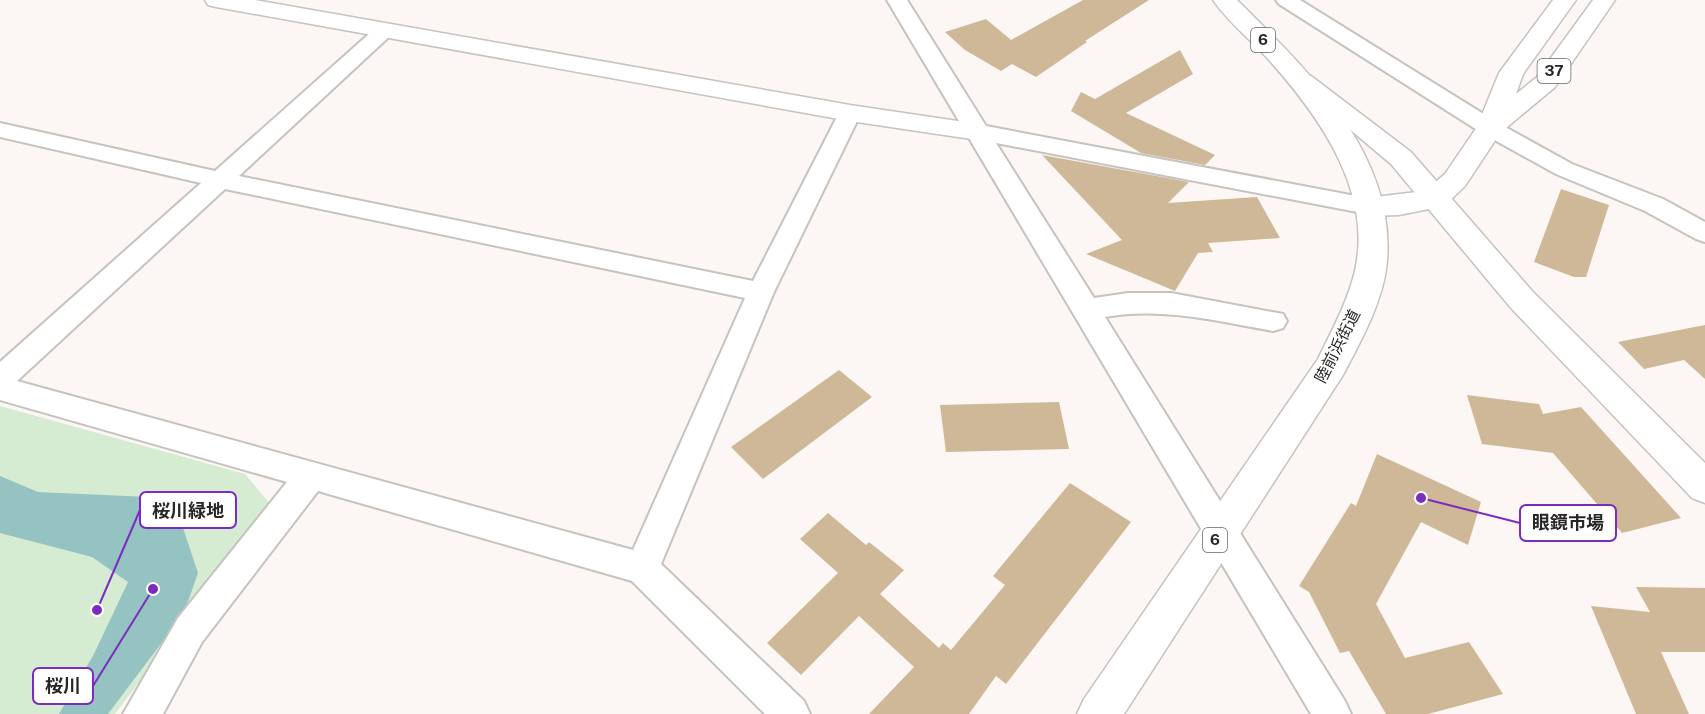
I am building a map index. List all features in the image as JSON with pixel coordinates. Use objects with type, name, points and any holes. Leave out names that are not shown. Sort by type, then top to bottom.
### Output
[{"type":"main road","points":[[221,0],[850,113],[978,132]]},
{"type":"main road","name":"陸前浜街道","points":[[1099,714],[1331,366],[1354,316],[1368,277],[1372,258],[1368,206],[1345,143],[1325,110],[1302,81],[1224,0]]},
{"type":"main road","name":"37","points":[[1434,199],[1455,180],[1490,128],[1511,73],[1565,0]]},
{"type":"main road","name":"37","points":[[1490,128],[1546,82],[1604,0]]},
{"type":"main road","points":[[1302,81],[1350,116],[1401,158],[1522,300],[1705,487]]},
{"type":"main road","points":[[1368,206],[1399,205],[1434,199]]},
{"type":"street","points":[[897,0],[1332,714]]},
{"type":"street","points":[[1286,0],[1316,10],[1490,128],[1564,169],[1654,205],[1705,232]]},
{"type":"street","points":[[0,379],[385,30]]},
{"type":"street","points":[[642,568],[761,292],[850,113]]},
{"type":"street","points":[[0,130],[221,180],[761,292]]},
{"type":"street","points":[[978,132],[1368,206]]},
{"type":"street","points":[[1085,310],[1128,303],[1171,303],[1273,321]]},
{"type":"street","points":[[0,388],[642,568],[791,714]]},
{"type":"street","points":[[142,714],[190,630],[312,476]]},
{"type":"green space","points":[[0,406],[245,474],[272,506],[115,714],[0,714]]},
{"type":"water","points":[[0,476],[38,492],[149,497],[182,525],[198,573],[184,613],[108,714],[59,714],[94,654],[128,582],[92,557],[0,533]]},
{"type":"building","points":[[1083,0],[1149,0],[1085,41],[1087,42],[1036,77],[1012,64],[1001,71],[965,50],[945,32],[986,19],[1011,40]]},
{"type":"building","points":[[1180,50],[1193,74],[1126,113],[1215,155],[1205,165],[1141,153],[1071,111],[1081,92],[1095,99]]},
{"type":"building","points":[[1042,155],[1189,182],[1168,203],[1257,197],[1280,238],[1208,243],[1213,252],[1198,253],[1175,291],[1086,254],[1122,240]]},
{"type":"building","points":[[1561,189],[1609,205],[1586,277],[1574,277],[1534,262]]},
{"type":"building","points":[[1705,325],[1705,379],[1684,360],[1644,369],[1618,342]]},
{"type":"building","points":[[839,370],[872,397],[763,479],[731,447]]},
{"type":"building","points":[[1467,395],[1539,404],[1543,414],[1581,407],[1681,518],[1622,533],[1553,453],[1482,444]]},
{"type":"building","points":[[1059,402],[1069,449],[946,452],[940,405]]},
{"type":"building","points":[[1377,454],[1481,502],[1468,545],[1421,522],[1376,604],[1405,658],[1469,642],[1503,694],[1428,714],[1386,714],[1349,651],[1340,653],[1309,592],[1299,586],[1351,503],[1356,506]]},
{"type":"building","points":[[1070,483],[1131,522],[1006,684],[996,676],[969,714],[869,714],[914,667],[859,616],[801,675],[767,643],[838,573],[800,539],[828,513],[866,545],[869,542],[904,570],[880,594],[939,648],[943,643],[951,650],[1005,585],[993,576]]},
{"type":"building","points":[[1636,587],[1705,588],[1705,652],[1661,652],[1689,714],[1636,714],[1591,606],[1650,612]]},
{"type":"place","name":"眼鏡市場","points":[[1421,498]]},
{"type":"place","name":"桜川","points":[[153,589]]},
{"type":"place","name":"桜川緑地","points":[[97,610]]}]
